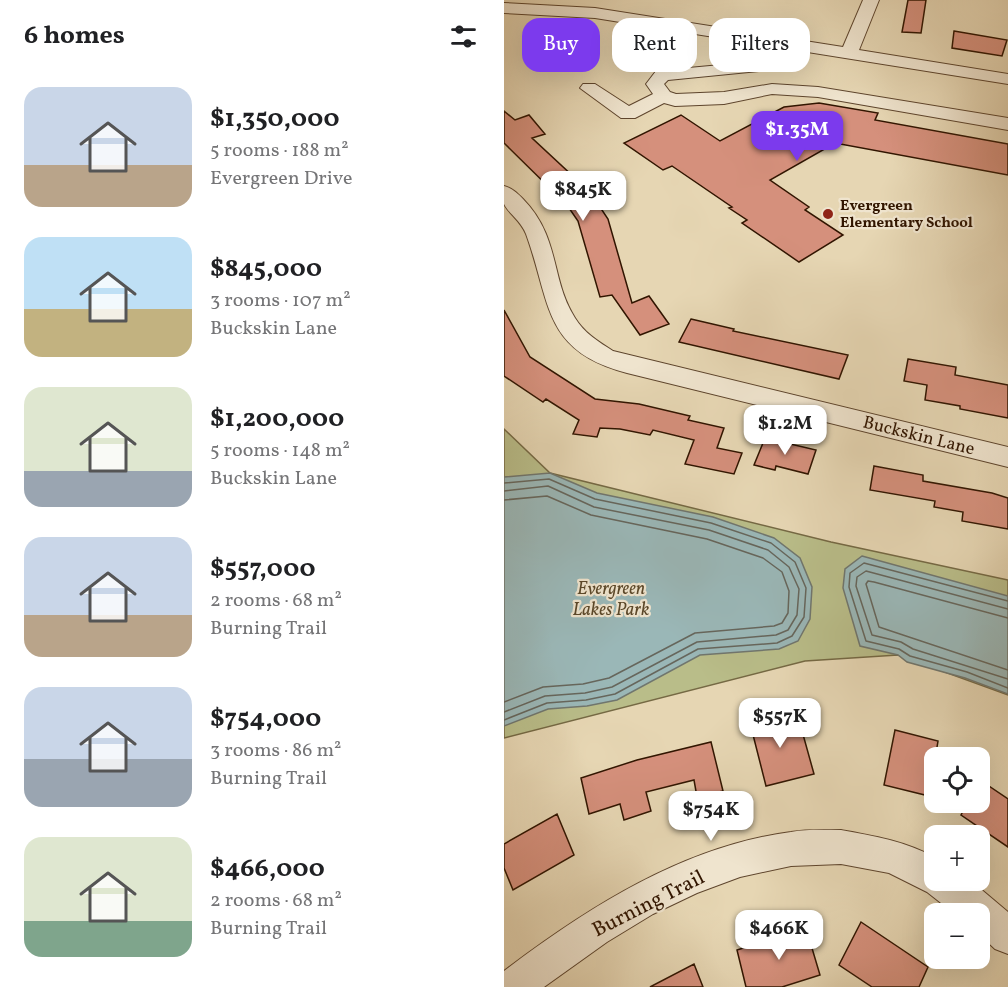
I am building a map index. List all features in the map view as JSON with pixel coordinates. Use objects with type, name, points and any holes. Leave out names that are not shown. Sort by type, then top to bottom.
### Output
[{"type":"street","points":[[597,13],[611,0]]},
{"type":"street","points":[[849,53],[871,0]]},
{"type":"street","points":[[504,8],[597,13],[709,31]]},
{"type":"street","points":[[810,47],[1008,79]]},
{"type":"street","points":[[709,71],[662,75],[655,84],[663,96],[675,100],[724,98],[772,89],[818,92],[1008,124]]},
{"type":"street","points":[[772,89],[773,72]]},
{"type":"street","points":[[589,88],[628,114],[663,96]]},
{"type":"street","name":"Buckskin Lane","points":[[504,192],[532,225],[538,237],[555,305],[566,326],[581,341],[606,358],[1008,457]]},
{"type":"street","name":"Burning Trail","points":[[514,987],[547,960],[638,903],[692,878],[773,852],[813,846],[859,848],[924,869]]},
{"type":"street","points":[[955,891],[1008,936]]},
{"type":"green space","name":"Evergreen Lakes Park","points":[[504,429],[550,473],[831,542],[1008,580],[1008,695],[898,655],[805,661],[504,738]]},
{"type":"water","name":"Evergreen Lakes Park","points":[[550,473],[597,493],[713,517],[774,538],[800,558],[812,587],[810,619],[798,641],[779,649],[700,655],[617,700],[587,706],[548,709],[504,726],[504,477]]},
{"type":"water","points":[[862,556],[1008,596],[1008,694],[965,678],[907,662],[898,655],[860,646],[843,588],[845,569]]},
{"type":"building","points":[[908,0],[926,0],[921,33],[902,32]]},
{"type":"building","points":[[954,31],[1007,40],[1002,56],[952,48]]},
{"type":"building","points":[[819,103],[878,113],[875,120],[1008,144],[1008,175],[835,143],[770,180],[809,207],[805,210],[843,235],[799,262],[742,223],[747,220],[729,208],[732,207],[672,166],[663,170],[624,143],[681,115],[720,141],[784,107]]},
{"type":"building","points":[[504,111],[515,120],[529,115],[545,134],[532,138],[590,192],[608,219],[632,303],[649,296],[669,324],[640,335],[612,295],[600,297],[578,221],[567,205],[504,143]]},
{"type":"building","points":[[504,310],[530,357],[595,399],[639,404],[690,416],[688,420],[724,428],[717,448],[742,453],[734,474],[685,464],[694,440],[653,430],[650,435],[600,428],[597,437],[573,434],[579,420],[546,399],[543,402],[504,376]]},
{"type":"building","points":[[691,319],[734,329],[733,331],[848,355],[839,379],[679,342]]},
{"type":"building","points":[[908,359],[956,367],[955,375],[1008,385],[1008,418],[925,400],[927,385],[904,381]]},
{"type":"building","points":[[765,438],[816,450],[808,474],[776,466],[775,470],[754,465]]},
{"type":"building","points":[[874,466],[923,475],[923,481],[1008,498],[1008,529],[962,521],[963,512],[934,507],[935,501],[870,490]]},
{"type":"building","points":[[769,711],[773,726],[799,720],[814,774],[766,786],[748,715]]},
{"type":"building","points":[[895,730],[938,741],[937,747],[924,747],[924,795],[884,785]]},
{"type":"building","points":[[711,742],[723,791],[697,797],[694,780],[646,792],[651,811],[624,820],[620,804],[589,814],[581,778],[637,760]]},
{"type":"building","points":[[990,787],[1008,799],[1008,847],[990,835],[990,825],[976,825],[961,815],[962,813],[990,813]]},
{"type":"building","points":[[557,814],[574,855],[513,890],[504,868],[504,844]]},
{"type":"building","points":[[861,922],[924,964],[924,969],[927,969],[919,987],[872,987],[839,965]]},
{"type":"building","points":[[806,928],[820,975],[782,987],[746,987],[737,950]]},
{"type":"building","points":[[694,964],[703,987],[650,987]]},
{"type":"place","name":"Evergreen Elementary School","points":[[828,214]]}]
